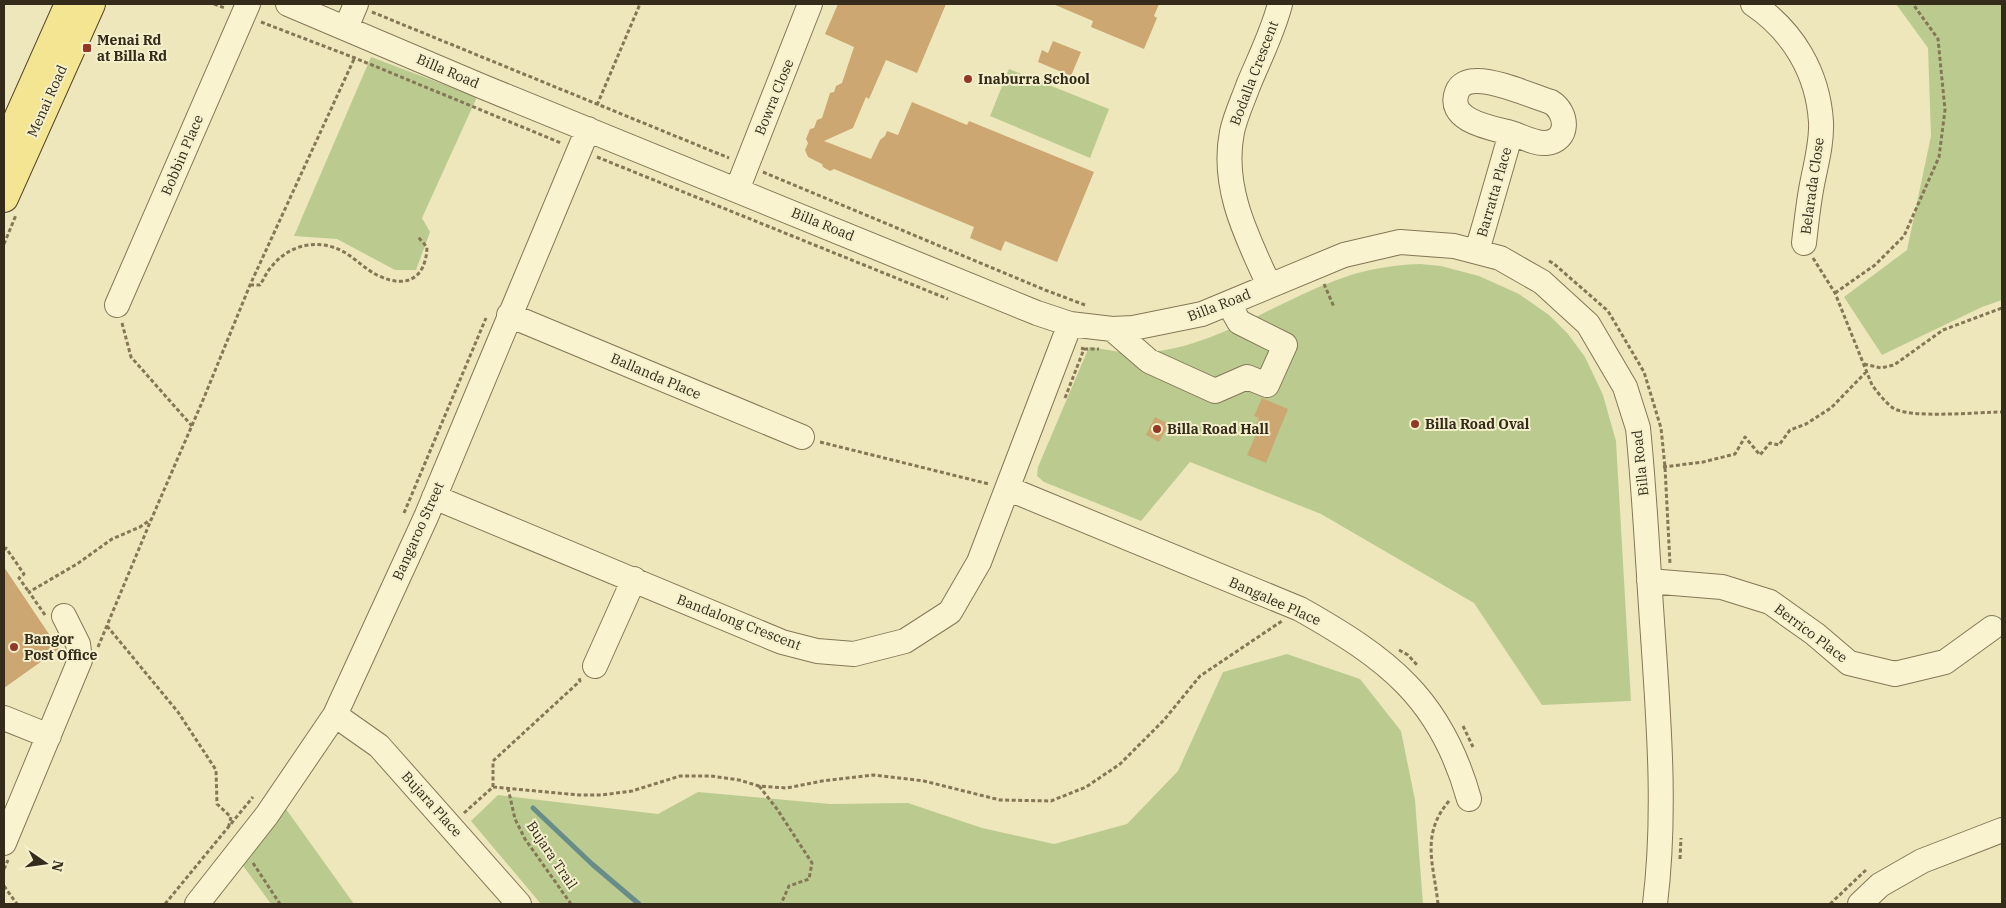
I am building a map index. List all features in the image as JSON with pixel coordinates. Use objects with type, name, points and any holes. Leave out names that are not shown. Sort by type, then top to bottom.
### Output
[{"type":"main road","name":"Menai Road","points":[[4,150],[68,4]]},
{"type":"main road","name":"Menai Road","points":[[4,198],[91,4]]},
{"type":"street","name":"Billa Road","points":[[288,4],[356,32],[571,143],[737,190],[1037,313],[1067,333],[1133,328],[1202,314],[1344,254],[1400,242],[1454,246],[1500,258],[1542,282],[1588,324],[1625,387],[1638,428],[1642,471],[1660,582],[1662,800],[1660,860],[1655,904]]},
{"type":"street","points":[[356,4],[356,32]]},
{"type":"street","name":"Bowra Close","points":[[737,190],[810,4]]},
{"type":"street","name":"Bodalla Crescent","points":[[1269,285],[1245,233],[1230,180],[1229,158],[1232,131],[1280,4]]},
{"type":"street","name":"Belarada Close","points":[[1753,4],[1769,16],[1794,42],[1811,74],[1818,100],[1821,122],[1820,143],[1804,243]]},
{"type":"street","name":"Bobbin Place","points":[[117,305],[245,9]]},
{"type":"street","name":"Barratta Place","points":[[1477,252],[1511,133]]},
{"type":"street","name":"Bangaroo Street","points":[[197,904],[234,839],[267,815],[335,714],[434,497],[498,316],[571,143]]},
{"type":"street","points":[[1112,329],[1149,361],[1215,391],[1248,378],[1267,385],[1285,345],[1239,322],[1229,304]]},
{"type":"street","name":"Ballanda Place","points":[[498,316],[802,437]]},
{"type":"street","name":"Bandalong Crescent","points":[[434,497],[782,642],[817,651],[854,654],[905,641],[950,612],[979,562],[1009,489],[1067,333]]},
{"type":"street","name":"Bangalee Place","points":[[1009,489],[1300,609],[1344,634],[1394,671],[1430,711],[1453,750],[1467,791]]},
{"type":"street","points":[[587,674],[634,580]]},
{"type":"street","name":"Berrico Place","points":[[1660,582],[1722,587],[1770,602],[1815,634],[1849,663],[1895,674],[1945,662],[1992,628]]},
{"type":"street","points":[[8,847],[49,736],[80,660],[78,644],[64,616]]},
{"type":"street","name":"Bujara Place","points":[[335,714],[379,746],[518,904]]},
{"type":"street","points":[[5,719],[49,736]]},
{"type":"street","points":[[1860,904],[1880,885],[1922,862],[2002,830]]},
{"type":"path","points":[[214,4],[245,9],[355,58],[571,143],[944,299],[954,300]]},
{"type":"path","points":[[356,4],[1045,290],[1079,303],[1094,306]]},
{"type":"path","points":[[597,105],[640,4]]},
{"type":"path","points":[[1835,293],[1875,265],[1904,236],[1939,157],[1945,110],[1938,39],[1913,4]]},
{"type":"path","points":[[96,651],[250,285],[355,58],[356,32]]},
{"type":"path","points":[[250,285],[260,285],[271,266],[284,254],[304,245],[323,244],[344,252],[376,275],[391,281],[407,281],[420,274],[426,261],[427,247],[418,237]]},
{"type":"path","points":[[1804,243],[1835,293],[1878,394],[1894,408],[1909,413],[2002,412]]},
{"type":"path","points":[[1544,260],[1553,264],[1608,311],[1644,372],[1661,428],[1665,467],[1660,582]]},
{"type":"path","points":[[117,305],[132,357],[157,389],[184,415],[192,426]]},
{"type":"path","points":[[1864,364],[1881,368],[1894,365],[1943,330],[2002,308]]},
{"type":"path","points":[[402,520],[498,316]]},
{"type":"path","points":[[1062,404],[1084,349],[1067,333]]},
{"type":"path","points":[[1642,471],[1703,462],[1735,454],[1745,438],[1760,455],[1770,443],[1779,445],[1790,430],[1806,424],[1831,408],[1867,370]]},
{"type":"path","points":[[802,437],[1009,489]]},
{"type":"path","points":[[4,550],[6,548],[24,574],[19,578],[29,592]]},
{"type":"path","points":[[492,787],[579,795],[601,795],[632,791],[680,776],[710,776],[739,780],[759,786],[787,788],[822,781],[873,776],[924,781],[1000,800],[1051,801],[1086,787],[1120,764],[1164,720],[1200,676],[1300,609]]},
{"type":"path","points":[[107,626],[178,712],[216,770],[217,804],[231,817],[234,839],[280,904]]},
{"type":"path","points":[[450,825],[492,787],[493,761],[587,674]]},
{"type":"path","points":[[759,786],[777,809],[812,863],[809,879],[789,886],[780,904]]},
{"type":"path","name":"Bujara Trail","points":[[508,788],[515,819],[525,839],[571,904]]},
{"type":"path","points":[[1438,904],[1430,850],[1434,825],[1444,808],[1467,791]]},
{"type":"path","points":[[165,904],[234,839],[257,792]]},
{"type":"path","points":[[1680,866],[1681,830]]},
{"type":"path","points":[[4,869],[8,847]]},
{"type":"path","points":[[4,886],[17,904]]},
{"type":"green space","points":[[1896,4],[2002,4],[2002,300],[1982,307],[1882,355],[1844,297],[1907,250],[1931,136],[1928,48]]},
{"type":"green space","points":[[371,57],[477,97],[422,218],[430,232],[416,270],[395,270],[337,239],[294,236]]},
{"type":"green space","points":[[1009,69],[1109,109],[1090,158],[990,116]]},
{"type":"green space","points":[[1420,264],[1441,266],[1479,276],[1519,294],[1549,315],[1568,334],[1585,357],[1603,395],[1616,441],[1631,701],[1542,705],[1474,603],[1321,514],[1190,462],[1141,521],[1044,482],[1037,476],[1038,467],[1089,347],[1135,353],[1168,350],[1217,335],[1310,291],[1345,277],[1376,269]]},
{"type":"green space","points":[[1287,654],[1360,679],[1401,731],[1415,800],[1423,904],[541,904],[471,821],[498,795],[658,814],[698,792],[830,804],[908,803],[982,828],[1054,844],[1127,824],[1178,771],[1223,672]]},
{"type":"green space","points":[[286,809],[354,904],[271,904],[241,863]]},
{"type":"building","points":[[838,4],[946,4],[917,73],[886,60],[869,99],[866,97],[853,128],[824,141],[871,159],[880,140],[887,131],[898,135],[912,102],[967,125],[969,121],[1094,172],[1057,262],[1005,241],[1001,251],[970,238],[974,227],[834,169],[830,171],[823,167],[822,164],[808,157],[805,150],[808,143],[806,139],[810,129],[814,128],[817,120],[822,118],[830,93],[834,92],[836,86],[842,83],[854,47],[825,34]]},
{"type":"building","points":[[1053,4],[1159,4],[1154,16],[1157,18],[1144,49],[1091,27],[1093,21]]},
{"type":"building","points":[[1053,41],[1081,52],[1071,76],[1038,62],[1042,50],[1048,53]]},
{"type":"building","points":[[1262,398],[1288,409],[1266,463],[1247,455],[1258,430],[1254,429],[1259,418],[1254,416]]},
{"type":"building","name":"Billa Road Hall","points":[[1155,417],[1169,424],[1159,442],[1146,435]]},
{"type":"building","points":[[4,567],[59,649],[4,688]]},
{"type":"waterway","points":[[533,808],[592,864],[639,904]]},
{"type":"place","name":"Menai Rd at Billa Rd","points":[[87,48]]},
{"type":"place","name":"Inaburra School","points":[[968,79]]},
{"type":"place","name":"Billa Road Oval","points":[[1415,424]]},
{"type":"place","name":"Billa Road Hall","points":[[1157,429]]},
{"type":"place","name":"Bangor Post Office","points":[[14,647]]}]
